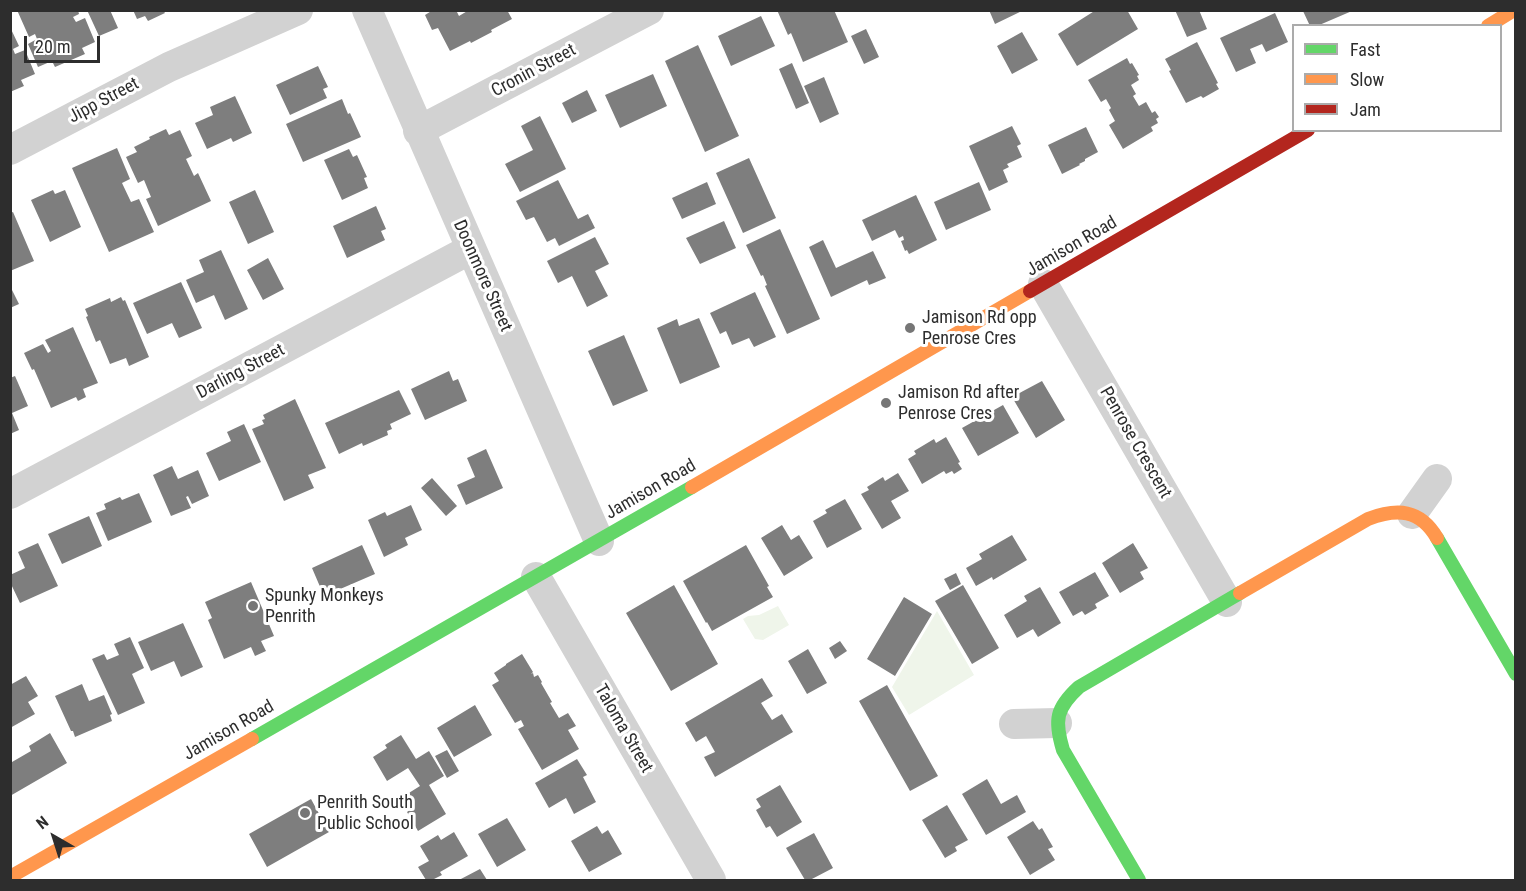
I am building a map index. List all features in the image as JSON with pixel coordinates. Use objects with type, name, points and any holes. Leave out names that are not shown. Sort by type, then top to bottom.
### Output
[{"type":"main road","points":[[1491,24],[1514,10]]},
{"type":"main road","name":"Jamison Road","points":[[10,877],[599,541],[1305,132]]},
{"type":"main road","points":[[1139,880],[1064,750],[1056,723],[1062,705],[1079,687],[1368,519],[1380,514],[1401,511],[1413,514],[1422,520],[1436,536],[1515,674]]},
{"type":"street","name":"Jipp Street","points":[[10,150],[169,67],[298,10]]},
{"type":"street","name":"Doonmore Street","points":[[366,10],[599,541]]},
{"type":"street","name":"Cronin Street","points":[[418,131],[649,10]]},
{"type":"street","name":"Darling Street","points":[[10,494],[471,249]]},
{"type":"street","name":"Penrose Crescent","points":[[1043,284],[1227,602]]},
{"type":"street","points":[[1413,514],[1437,479]]},
{"type":"street","name":"Taloma Street","points":[[536,577],[711,880]]},
{"type":"street","points":[[1014,724],[1056,723]]},
{"type":"shaded area","points":[[778,606],[789,625],[763,640],[755,639],[743,619],[759,615]]},
{"type":"shaded area","points":[[937,611],[974,675],[909,715],[892,687]]},
{"type":"building","points":[[17,10],[78,10],[79,14],[73,17],[76,22],[85,18],[95,42],[82,48],[85,54],[55,67],[52,61],[38,67],[28,44],[37,39],[35,34],[29,37]]},
{"type":"building","points":[[87,10],[110,10],[118,28],[99,36]]},
{"type":"building","points":[[133,10],[163,10],[165,13],[148,21],[145,16],[137,19]]},
{"type":"building","points":[[433,10],[456,10],[459,16],[469,10],[507,10],[512,19],[471,43],[470,41],[450,51],[438,28],[432,30],[425,15]]},
{"type":"building","points":[[777,10],[834,10],[848,42],[803,62],[791,33],[788,35]]},
{"type":"building","points":[[989,10],[1024,10],[995,24]]},
{"type":"building","points":[[1096,10],[1127,10],[1138,29],[1077,66],[1058,34]]},
{"type":"building","points":[[1175,10],[1199,10],[1207,29],[1187,37]]},
{"type":"building","points":[[1303,11],[1352,11],[1322,24],[1309,24]]},
{"type":"building","points":[[1275,13],[1288,42],[1266,52],[1262,44],[1250,49],[1256,63],[1236,72],[1220,38]]},
{"type":"building","points":[[761,16],[775,46],[731,66],[718,36]]},
{"type":"building","points":[[10,27],[19,46],[13,49],[15,54],[25,50],[35,74],[21,80],[24,86],[10,92]]},
{"type":"building","points":[[866,29],[879,57],[864,64],[851,36]]},
{"type":"building","points":[[1022,32],[1038,60],[1012,74],[997,46]]},
{"type":"building","points":[[1197,42],[1219,89],[1203,98],[1201,96],[1186,103],[1165,59]]},
{"type":"building","points":[[698,45],[739,136],[705,152],[665,61]]},
{"type":"building","points":[[1127,58],[1139,75],[1137,76],[1139,80],[1131,85],[1136,94],[1133,96],[1139,106],[1146,102],[1152,113],[1155,111],[1159,117],[1156,119],[1158,123],[1151,127],[1153,131],[1123,149],[1109,125],[1115,121],[1109,110],[1111,108],[1106,99],[1101,102],[1088,80]]},
{"type":"building","points":[[792,63],[809,103],[796,109],[779,69]]},
{"type":"building","points":[[318,66],[328,87],[323,89],[327,98],[290,115],[276,85]]},
{"type":"building","points":[[653,74],[667,106],[620,128],[605,95]]},
{"type":"building","points":[[824,77],[839,114],[820,123],[804,86]]},
{"type":"building","points":[[587,90],[597,111],[572,123],[562,103]]},
{"type":"building","points":[[235,96],[252,133],[233,142],[231,138],[207,149],[195,123],[213,115],[210,107]]},
{"type":"building","points":[[342,99],[361,137],[303,162],[286,124]]},
{"type":"building","points":[[540,116],[566,169],[520,192],[505,164],[533,150],[521,126]]},
{"type":"building","points":[[1012,126],[1021,144],[1017,146],[1022,157],[1007,164],[1009,167],[1003,170],[1008,182],[989,191],[969,146]]},
{"type":"building","points":[[1086,127],[1098,152],[1062,174],[1048,145]]},
{"type":"building","points":[[166,129],[169,135],[180,130],[192,156],[186,159],[194,176],[198,173],[211,201],[158,226],[146,199],[151,197],[144,180],[138,183],[126,157],[137,152],[134,147]]},
{"type":"building","points":[[117,148],[130,179],[122,183],[131,202],[139,199],[154,232],[109,252],[72,168]]},
{"type":"building","points":[[349,149],[353,157],[357,155],[367,177],[364,178],[368,188],[342,200],[324,160]]},
{"type":"building","points":[[749,158],[776,218],[743,233],[716,173]]},
{"type":"building","points":[[558,180],[578,219],[588,214],[595,228],[559,246],[555,238],[547,242],[534,217],[526,220],[516,201]]},
{"type":"building","points":[[707,182],[716,204],[682,219],[672,198]]},
{"type":"building","points":[[979,182],[991,210],[946,230],[934,202]]},
{"type":"building","points":[[53,190],[55,194],[65,190],[81,227],[50,242],[31,200]]},
{"type":"building","points":[[255,190],[274,232],[248,244],[229,202]]},
{"type":"building","points":[[916,195],[937,240],[909,254],[907,250],[905,251],[901,241],[904,240],[903,236],[899,238],[895,230],[872,241],[862,220]]},
{"type":"building","points":[[376,206],[386,229],[381,231],[385,240],[347,258],[333,226]]},
{"type":"building","points":[[13,212],[34,261],[10,271],[10,213]]},
{"type":"building","points":[[724,221],[736,248],[700,264],[686,238]]},
{"type":"building","points":[[780,229],[820,319],[787,334],[765,286],[767,285],[763,275],[761,276],[746,245]]},
{"type":"building","points":[[595,237],[609,264],[595,271],[608,296],[587,307],[572,276],[558,283],[547,261]]},
{"type":"building","points":[[823,240],[836,268],[873,251],[886,278],[869,285],[867,280],[831,297],[809,247]]},
{"type":"building","points":[[221,250],[248,309],[225,320],[214,295],[196,303],[186,280],[204,272],[199,260]]},
{"type":"building","points":[[268,258],[284,289],[263,300],[247,270]]},
{"type":"building","points":[[181,282],[202,328],[179,338],[172,323],[147,334],[133,303]]},
{"type":"building","points":[[10,286],[19,304],[10,308]]},
{"type":"building","points":[[755,292],[776,337],[754,347],[749,338],[732,345],[726,331],[720,334],[710,313]]},
{"type":"building","points":[[121,297],[123,301],[125,300],[149,357],[129,366],[126,358],[110,364],[100,340],[96,342],[85,309],[110,298],[111,302]]},
{"type":"building","points":[[699,318],[720,367],[680,384],[657,328],[677,319],[679,326]]},
{"type":"building","points":[[73,327],[98,383],[83,389],[86,397],[78,401],[76,397],[51,408],[34,369],[32,370],[24,353],[43,344],[48,353],[51,351],[45,340]]},
{"type":"building","points":[[624,335],[648,391],[613,406],[588,351]]},
{"type":"building","points":[[449,371],[453,381],[458,379],[467,401],[425,420],[411,389]]},
{"type":"building","points":[[15,376],[28,406],[12,413],[19,430],[10,434],[10,378]]},
{"type":"building","points":[[1042,381],[1065,420],[1036,438],[1012,397]]},
{"type":"building","points":[[399,390],[411,414],[390,424],[392,429],[387,431],[388,435],[363,446],[362,443],[339,454],[325,423]]},
{"type":"building","points":[[295,399],[326,468],[308,475],[314,488],[284,501],[252,429],[264,424],[263,415]]},
{"type":"building","points":[[1003,405],[1019,433],[978,456],[962,428]]},
{"type":"building","points":[[244,424],[261,462],[219,481],[206,453],[231,441],[227,432]]},
{"type":"building","points":[[946,437],[962,469],[954,474],[952,471],[946,474],[944,471],[922,484],[908,459],[916,454],[914,451],[934,439],[936,443]]},
{"type":"building","points":[[486,449],[503,488],[466,505],[457,485],[475,477],[467,458]]},
{"type":"building","points":[[172,466],[178,479],[198,470],[209,496],[192,504],[188,496],[186,497],[191,508],[171,516],[153,475]]},
{"type":"building","points":[[898,473],[909,491],[891,501],[901,518],[882,529],[861,494],[869,490],[867,487],[883,477],[885,481]]},
{"type":"building","points":[[432,478],[457,506],[446,516],[421,488]]},
{"type":"building","points":[[139,493],[152,522],[108,541],[96,513],[106,509],[104,504],[120,497],[122,500]]},
{"type":"building","points":[[845,499],[862,529],[827,548],[813,521],[827,513],[825,510]]},
{"type":"building","points":[[411,505],[422,530],[405,538],[408,545],[384,557],[368,520],[385,512],[387,516]]},
{"type":"building","points":[[89,516],[102,546],[62,564],[48,534]]},
{"type":"building","points":[[782,525],[791,540],[799,535],[813,558],[784,576],[761,538]]},
{"type":"building","points":[[1012,535],[1027,560],[993,580],[992,577],[976,586],[966,568],[982,559],[979,554]]},
{"type":"building","points":[[38,543],[58,586],[20,603],[10,582],[10,575],[25,568],[18,552]]},
{"type":"building","points":[[1133,543],[1148,568],[1140,572],[1144,579],[1120,593],[1102,563]]},
{"type":"building","points":[[362,545],[375,574],[324,596],[312,568]]},
{"type":"building","points":[[746,545],[773,597],[712,631],[683,581]]},
{"type":"building","points":[[1095,572],[1109,596],[1095,604],[1097,608],[1085,615],[1082,611],[1073,616],[1059,592]]},
{"type":"building","points":[[956,573],[961,584],[950,590],[944,579]]},
{"type":"building","points":[[251,582],[274,636],[261,641],[266,651],[255,656],[251,647],[224,659],[208,620],[212,618],[205,602]]},
{"type":"building","points":[[674,585],[718,664],[671,691],[626,613]]},
{"type":"building","points":[[963,585],[999,648],[972,664],[935,601]]},
{"type":"building","points":[[1040,587],[1061,623],[1038,637],[1033,629],[1017,638],[1004,615],[1027,601],[1024,596]]},
{"type":"building","points":[[904,597],[932,614],[895,676],[867,659]]},
{"type":"building","points":[[183,623],[203,667],[181,677],[174,661],[151,671],[138,642]]},
{"type":"building","points":[[130,637],[144,668],[132,674],[145,703],[118,715],[92,659],[104,654],[107,660],[119,655],[114,644]]},
{"type":"building","points":[[840,641],[847,651],[835,659],[829,648]]},
{"type":"building","points":[[808,649],[827,683],[807,694],[788,661]]},
{"type":"building","points":[[522,654],[533,672],[531,674],[533,673],[534,677],[538,675],[559,718],[568,713],[576,726],[568,730],[579,749],[542,770],[518,729],[524,726],[521,720],[515,723],[492,685],[499,681],[494,673]]},
{"type":"building","points":[[26,676],[38,696],[28,702],[35,714],[10,728],[10,685]]},
{"type":"building","points":[[762,678],[773,696],[761,703],[772,720],[782,714],[793,732],[715,777],[704,757],[715,752],[706,736],[696,742],[685,723]]},
{"type":"building","points":[[82,684],[89,701],[104,695],[112,714],[110,715],[112,721],[75,737],[55,696]]},
{"type":"building","points":[[887,685],[938,776],[910,791],[859,701]]},
{"type":"building","points":[[475,705],[492,735],[454,757],[437,728]]},
{"type":"building","points":[[50,733],[67,763],[10,796],[10,759],[12,762],[31,751],[29,746]]},
{"type":"building","points":[[401,735],[416,759],[429,751],[444,776],[429,785],[446,814],[418,831],[407,812],[411,809],[404,796],[420,786],[408,768],[387,781],[373,757],[387,748],[385,745]]},
{"type":"building","points":[[447,750],[459,771],[447,778],[435,756]]},
{"type":"building","points":[[577,759],[587,775],[583,777],[596,802],[574,814],[566,798],[549,808],[535,783]]},
{"type":"building","points":[[987,779],[1001,804],[1017,795],[1026,812],[986,835],[962,794]]},
{"type":"building","points":[[780,785],[802,822],[777,837],[770,826],[766,828],[756,810],[761,807],[756,799]]},
{"type":"building","points":[[311,799],[329,832],[267,867],[249,834]]},
{"type":"building","points":[[947,805],[968,840],[955,847],[957,851],[945,858],[922,820]]},
{"type":"building","points":[[507,818],[526,850],[497,867],[478,834]]},
{"type":"building","points":[[1033,821],[1039,830],[1042,828],[1053,847],[1048,849],[1055,860],[1030,875],[1007,837]]},
{"type":"building","points":[[597,826],[602,834],[608,830],[622,854],[589,872],[571,841]]},
{"type":"building","points":[[454,832],[468,856],[440,872],[442,875],[426,880],[418,867],[429,861],[420,846],[438,835],[441,840]]},
{"type":"building","points":[[814,833],[833,868],[810,880],[805,880],[786,848]]},
{"type":"building","points":[[480,869],[487,880],[459,880]]},
{"type":"traffic: fast","points":[[252,739],[692,487]]},
{"type":"traffic: fast","points":[[1437,538],[1516,674]]},
{"type":"traffic: fast","points":[[1139,880],[1063,750],[1058,730],[1061,708],[1079,687],[1240,593]]},
{"type":"traffic: slow","points":[[1491,24],[1514,10]]},
{"type":"traffic: slow","points":[[692,487],[1030,291]]},
{"type":"traffic: slow","points":[[1240,593],[1368,519],[1379,515],[1398,513],[1415,516],[1423,521],[1437,538]]},
{"type":"traffic: slow","points":[[10,877],[252,739]]},
{"type":"traffic: jam","points":[[1030,291],[1305,132]]},
{"type":"place","name":"Jamison Rd opp Penrose Cres","points":[[910,328]]},
{"type":"place","name":"Jamison Rd after Penrose Cres","points":[[886,403]]},
{"type":"place","name":"Spunky Monkeys Penrith","points":[[253,606]]},
{"type":"place","name":"Penrith South Public School","points":[[305,813]]}]
